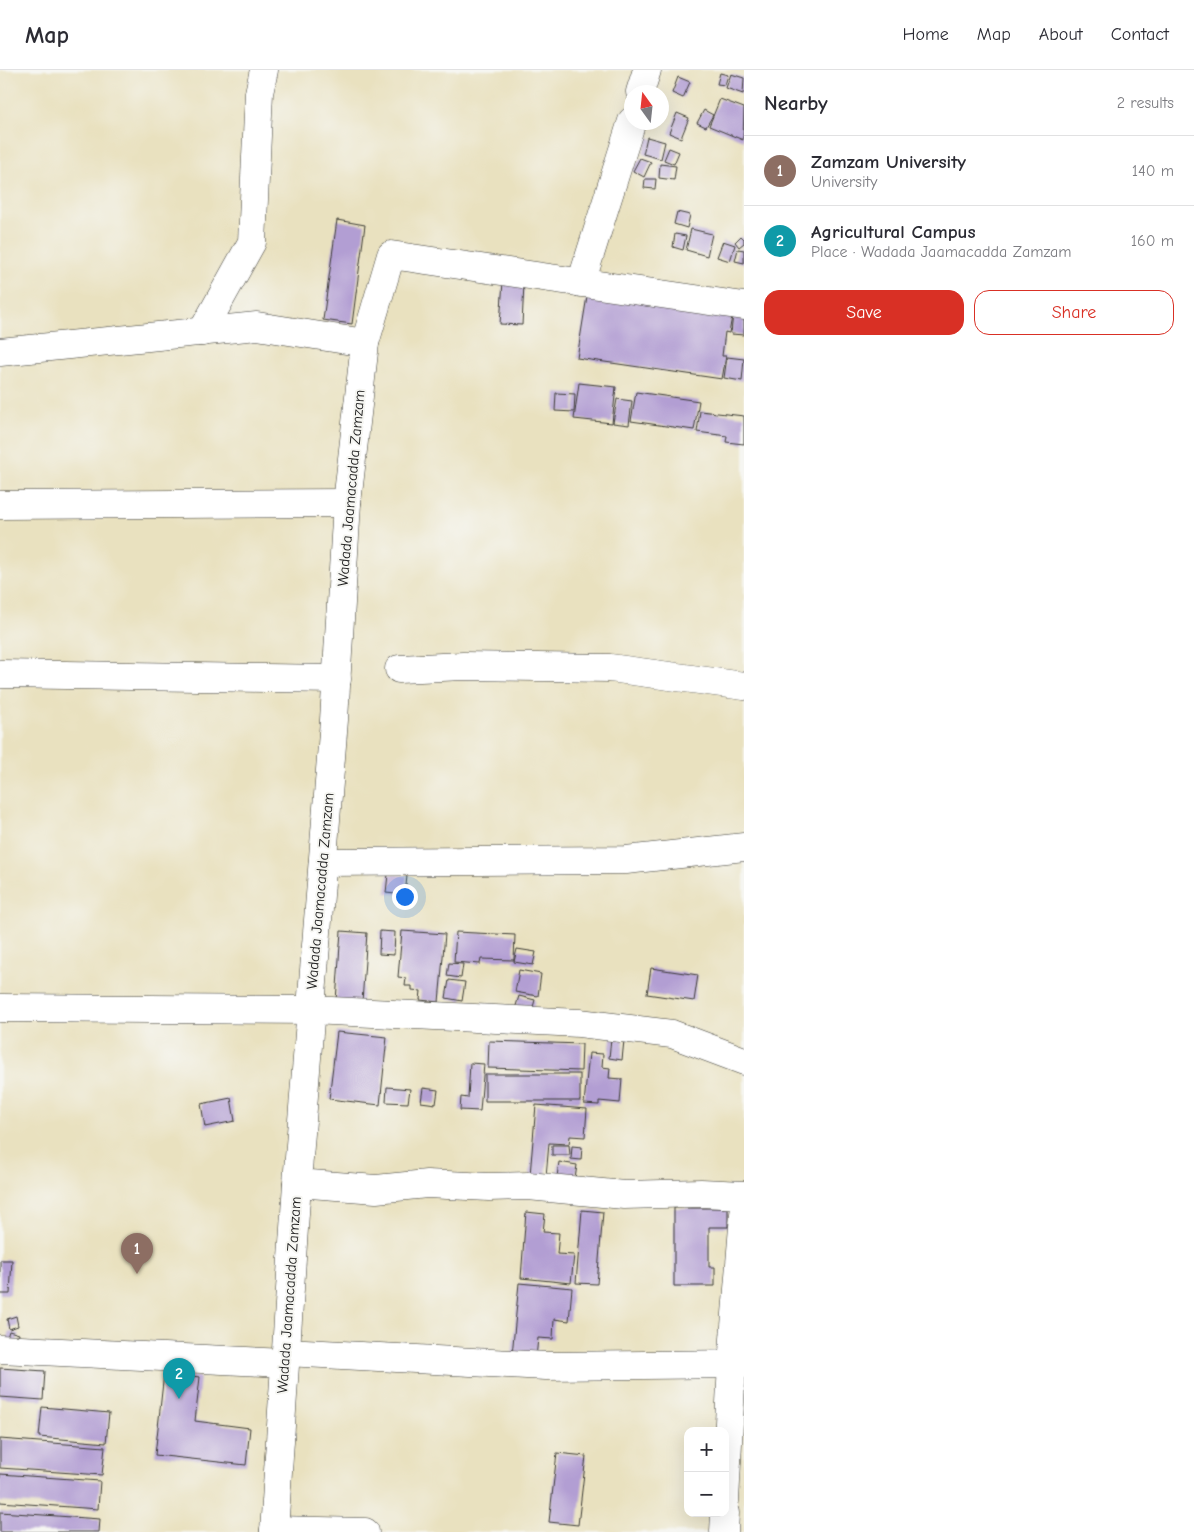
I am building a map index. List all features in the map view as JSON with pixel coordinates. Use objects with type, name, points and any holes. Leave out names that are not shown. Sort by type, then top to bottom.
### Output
[{"type":"street","points":[[202,332],[252,242],[260,93],[264,70]]},
{"type":"street","points":[[642,85],[647,70]]},
{"type":"street","points":[[629,130],[581,283],[744,306]]},
{"type":"street","name":"Wadada Jaamacadda Zamzam","points":[[274,1531],[297,1183],[337,679],[347,503],[365,343],[391,255],[581,283]]},
{"type":"street","points":[[0,352],[257,326],[365,343]]},
{"type":"street","points":[[0,506],[347,503]]},
{"type":"street","points":[[399,669],[463,666],[610,668],[744,686]]},
{"type":"street","points":[[0,674],[337,679]]},
{"type":"street","points":[[323,862],[626,860],[744,846]]},
{"type":"street","points":[[0,1008],[311,1010],[580,1023],[672,1034],[744,1060]]},
{"type":"street","points":[[297,1183],[376,1189],[427,1184],[489,1187],[528,1186],[624,1194],[701,1193],[744,1195]]},
{"type":"street","points":[[728,1472],[738,1364],[744,1214]]},
{"type":"street","points":[[0,1349],[546,1366],[738,1364]]},
{"type":"street","points":[[724,1532],[725,1517]]},
{"type":"street","points":[[274,1531],[365,1532]]},
{"type":"building","points":[[720,73],[728,75],[725,85],[717,84]]},
{"type":"building","points":[[731,74],[744,78],[743,94],[726,88]]},
{"type":"building","points":[[678,77],[690,82],[683,98],[672,93]]},
{"type":"building","points":[[720,99],[744,108],[743,140],[709,126]]},
{"type":"building","points":[[704,110],[713,115],[706,127],[697,123]]},
{"type":"building","points":[[677,113],[689,118],[681,138],[669,133]]},
{"type":"building","points":[[647,137],[665,142],[661,159],[643,154]]},
{"type":"building","points":[[669,148],[679,152],[674,164],[664,160]]},
{"type":"building","points":[[640,158],[651,162],[644,177],[633,171]]},
{"type":"building","points":[[660,164],[676,166],[674,180],[659,178]]},
{"type":"building","points":[[645,179],[656,179],[655,189],[644,188]]},
{"type":"building","points":[[677,212],[690,215],[687,228],[674,224]]},
{"type":"building","points":[[337,220],[365,225],[352,324],[323,320]]},
{"type":"building","points":[[691,229],[712,234],[707,256],[686,250]]},
{"type":"building","points":[[675,234],[686,236],[683,250],[673,247]]},
{"type":"building","points":[[741,236],[744,239],[744,243],[739,247],[735,242]]},
{"type":"building","points":[[723,241],[735,245],[730,261],[717,257]]},
{"type":"building","points":[[738,249],[744,250],[744,263],[735,261]]},
{"type":"building","points":[[503,281],[524,283],[522,325],[500,324]]},
{"type":"building","points":[[588,290],[733,311],[729,333],[725,332],[722,356],[726,356],[722,379],[577,358]]},
{"type":"building","points":[[733,313],[744,315],[744,335],[731,334]]},
{"type":"building","points":[[727,357],[744,359],[742,381],[724,378]]},
{"type":"building","points":[[579,383],[616,387],[612,423],[574,419]]},
{"type":"building","points":[[636,392],[699,401],[694,430],[631,421]]},
{"type":"building","points":[[556,393],[575,394],[574,412],[555,411]]},
{"type":"building","points":[[617,399],[632,401],[629,425],[613,423]]},
{"type":"building","points":[[700,411],[744,416],[744,444],[726,442],[727,436],[697,432]]},
{"type":"building","points":[[388,874],[407,876],[405,895],[386,893]]},
{"type":"building","points":[[341,931],[367,933],[362,1002],[336,1001]]},
{"type":"building","points":[[380,931],[395,932],[394,955],[379,954]]},
{"type":"building","points":[[402,931],[445,934],[439,1002],[420,1000],[421,991],[412,990],[412,986],[405,986],[406,978],[398,977]]},
{"type":"building","points":[[456,932],[515,935],[514,960],[481,959],[480,964],[454,962]]},
{"type":"building","points":[[517,949],[536,952],[533,965],[514,962]]},
{"type":"building","points":[[449,963],[463,964],[461,978],[447,976]]},
{"type":"building","points":[[651,968],[698,975],[694,1001],[647,994]]},
{"type":"building","points":[[519,970],[541,974],[538,996],[515,992]]},
{"type":"building","points":[[449,980],[465,982],[462,1001],[446,998]]},
{"type":"building","points":[[519,996],[535,1000],[531,1014],[515,1009]]},
{"type":"building","points":[[337,1032],[387,1037],[380,1105],[329,1099]]},
{"type":"building","points":[[611,1038],[624,1040],[622,1060],[609,1058]]},
{"type":"building","points":[[489,1041],[582,1044],[581,1071],[488,1068]]},
{"type":"building","points":[[589,1053],[603,1054],[602,1067],[610,1068],[609,1078],[622,1079],[620,1103],[599,1101],[599,1105],[584,1104]]},
{"type":"building","points":[[470,1063],[484,1064],[480,1111],[460,1110],[461,1097],[468,1098]]},
{"type":"building","points":[[485,1074],[580,1074],[580,1101],[485,1101]]},
{"type":"building","points":[[387,1087],[410,1089],[408,1103],[386,1102]]},
{"type":"building","points":[[423,1088],[438,1090],[436,1104],[421,1102]]},
{"type":"building","points":[[231,1098],[235,1121],[205,1127],[201,1104]]},
{"type":"building","points":[[536,1105],[587,1109],[585,1137],[570,1136],[569,1144],[549,1143],[546,1177],[530,1175]]},
{"type":"building","points":[[552,1145],[569,1145],[570,1155],[552,1155]]},
{"type":"building","points":[[572,1146],[582,1147],[581,1160],[571,1159]]},
{"type":"building","points":[[559,1162],[577,1165],[575,1179],[557,1177]]},
{"type":"building","points":[[674,1208],[728,1208],[728,1227],[709,1227],[709,1267],[715,1267],[715,1286],[674,1286]]},
{"type":"building","points":[[582,1210],[603,1212],[597,1284],[576,1283]]},
{"type":"building","points":[[526,1212],[545,1214],[543,1232],[559,1233],[557,1254],[574,1255],[571,1283],[521,1278]]},
{"type":"building","points":[[0,1260],[12,1260],[10,1294],[0,1294]]},
{"type":"building","points":[[519,1283],[572,1288],[569,1321],[554,1319],[553,1339],[538,1338],[536,1358],[512,1355]]},
{"type":"building","points":[[16,1316],[18,1326],[9,1329],[7,1319]]},
{"type":"building","points":[[9,1331],[19,1334],[16,1346],[5,1344]]},
{"type":"building","points":[[0,1368],[45,1371],[43,1400],[0,1397]]},
{"type":"building","points":[[164,1373],[200,1377],[195,1421],[250,1428],[246,1465],[155,1455]]},
{"type":"building","points":[[42,1407],[109,1413],[106,1443],[39,1437]]},
{"type":"building","points":[[0,1439],[105,1447],[102,1475],[0,1468]]},
{"type":"building","points":[[557,1453],[586,1456],[578,1525],[549,1522]]},
{"type":"building","points":[[0,1474],[100,1481],[98,1509],[0,1502]]},
{"type":"building","points":[[0,1512],[100,1519],[99,1532],[0,1532]]},
{"type":"place","name":"Zamzam University","points":[[137,1274]]},
{"type":"place","name":"Agricultural Campus","points":[[179,1399]]}]
